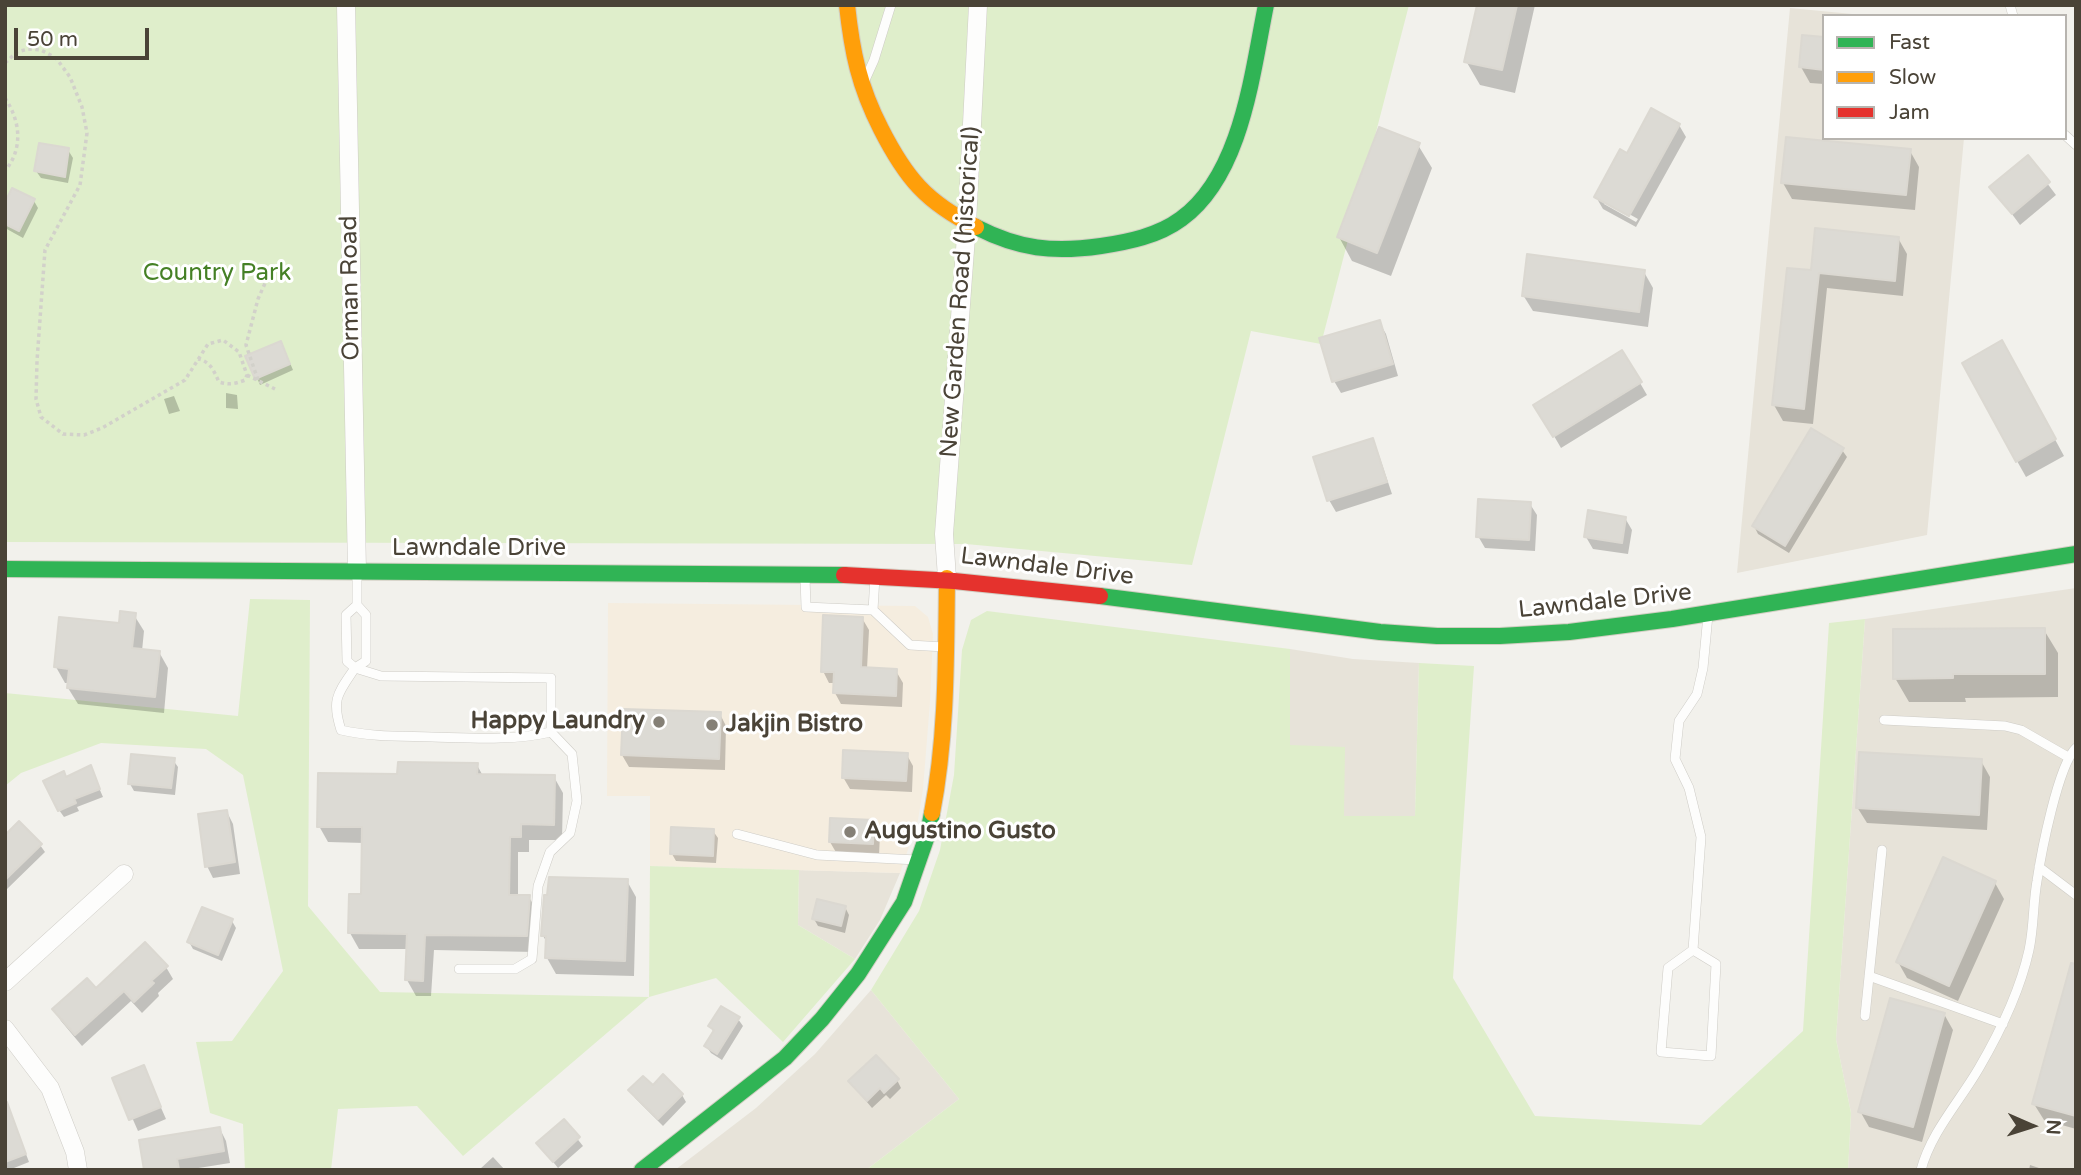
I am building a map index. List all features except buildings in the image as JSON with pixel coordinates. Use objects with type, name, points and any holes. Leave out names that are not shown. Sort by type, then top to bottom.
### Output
[{"type":"main road","points":[[847,5],[850,40],[861,87],[905,174],[934,201],[967,223],[1013,243],[1040,249],[1072,250],[1139,238],[1170,227],[1191,212],[1211,188],[1227,158],[1241,115],[1266,5]]},
{"type":"main road","name":"Lawndale Drive","points":[[5,569],[875,575],[947,578],[1033,586],[1415,635],[1463,637],[1561,633],[1708,614],[2076,554]]},
{"type":"main road","points":[[642,1170],[785,1058],[822,1019],[858,974],[904,902],[928,832],[939,778],[947,578]]},
{"type":"street","name":"Orman Road","points":[[346,5],[357,571]]},
{"type":"street","name":"New Garden Road (historical)","points":[[947,578],[944,534],[967,223],[978,5]]},
{"type":"street","points":[[5,982],[124,874]]},
{"type":"street","points":[[5,1029],[50,1088],[75,1152],[78,1170]]},
{"type":"lane","points":[[861,87],[874,60],[891,5]]},
{"type":"lane","points":[[357,571],[357,605],[366,615],[366,661],[355,668],[340,690],[334,709],[341,730],[362,735],[475,738],[534,736],[551,732]]},
{"type":"lane","points":[[805,575],[806,607],[873,610],[910,645],[946,647]]},
{"type":"lane","points":[[873,610],[875,575]]},
{"type":"lane","points":[[357,605],[346,615],[347,661],[355,668],[381,676],[551,678],[551,732],[572,754],[577,801],[570,833],[550,852],[538,886],[532,958],[515,969],[459,969]]},
{"type":"lane","points":[[1693,950],[1701,837],[1689,788],[1675,759],[1679,721],[1697,694],[1703,668],[1708,614]]},
{"type":"lane","points":[[1884,720],[2005,726],[2021,730],[2068,757]]},
{"type":"lane","points":[[1921,1170],[1936,1135],[1979,1069],[2003,1024],[2029,949],[2039,867],[2059,782],[2068,757],[2076,748]]},
{"type":"lane","points":[[737,834],[817,855],[918,860]]},
{"type":"lane","points":[[1865,1016],[1882,850]]},
{"type":"lane","points":[[2039,867],[2076,895]]},
{"type":"lane","points":[[1693,950],[1716,964],[1711,1056],[1661,1052],[1668,968],[1693,950]]},
{"type":"lane","points":[[1869,976],[2003,1024]]},
{"type":"path","points":[[5,63],[17,52],[28,49],[41,50],[56,58],[74,87],[82,107],[87,133],[80,185],[45,250],[37,361],[37,399],[41,417],[63,434],[83,435],[102,428],[185,380],[198,359],[208,344],[223,340],[239,352],[247,374],[245,380],[228,385],[219,382],[211,366],[205,360],[198,359]]},
{"type":"path","points":[[5,99],[18,126],[15,154],[5,172]]},
{"type":"path","points":[[258,380],[246,345],[258,299],[274,263]]},
{"type":"path","points":[[247,374],[275,389]]},
{"type":"shaded area","points":[[1790,8],[1852,14],[1822,14],[1822,140],[1964,140],[1927,535],[1737,573]]},
{"type":"shaded area","points":[[2076,588],[2076,1170],[1848,1170],[1851,1113],[1836,1039],[1865,619]]},
{"type":"shaded area","points":[[608,603],[915,606],[928,617],[933,634],[923,789],[918,820],[900,873],[650,866],[650,796],[607,796]]},
{"type":"shaded area","points":[[1290,649],[1353,659],[1419,663],[1415,817],[1343,816],[1290,745]]},
{"type":"shaded area","points":[[799,870],[900,873],[880,920],[855,959],[798,925]]},
{"type":"shaded area","points":[[871,990],[959,1099],[866,1170],[675,1170],[756,1108],[815,1054]]},
{"type":"green space","name":"Country Park","points":[[5,5],[1409,5],[1321,344],[1251,331],[1192,565],[966,544],[5,542]]},
{"type":"green space","points":[[250,599],[310,600],[308,906],[380,992],[649,997],[463,1156],[417,1106],[338,1109],[331,1170],[245,1170],[243,1124],[210,1113],[196,1042],[232,1041],[283,971],[243,775],[206,749],[101,743],[21,773],[5,786],[5,693],[238,716]]},
{"type":"green space","points":[[987,611],[1290,649],[1290,745],[1345,747],[1344,816],[1415,816],[1419,663],[1474,666],[1453,978],[1535,1116],[1701,1125],[1803,1031],[1829,623],[1865,619],[1836,1039],[1851,1113],[1848,1170],[866,1170],[959,1099],[871,990],[919,911],[940,850],[954,775],[962,650],[971,620]]},
{"type":"green space","points":[[650,866],[799,870],[798,925],[855,959],[783,1042],[716,978],[649,997]]},
{"type":"traffic: fast","points":[[976,227],[1022,245],[1067,249],[1132,240],[1163,230],[1181,219],[1202,200],[1218,177],[1231,150],[1249,91],[1266,5]]},
{"type":"traffic: fast","points":[[1100,596],[1380,632],[1500,636],[1569,632],[1672,619],[2076,554]]},
{"type":"traffic: fast","points":[[5,569],[844,575]]},
{"type":"traffic: fast","points":[[642,1170],[785,1058],[822,1019],[858,974],[904,902],[928,833],[932,813]]},
{"type":"traffic: slow","points":[[847,5],[854,54],[862,83],[873,113],[890,146],[919,187],[944,208],[976,227]]},
{"type":"traffic: slow","points":[[932,813],[943,725],[947,578]]},
{"type":"traffic: jam","points":[[844,575],[954,581],[1100,596]]},
{"type":"place","name":"Happy Laundry","points":[[659,722]]},
{"type":"place","name":"Jakjin Bistro","points":[[712,725]]},
{"type":"place","name":"Augustino Gusto","points":[[850,832]]}]
